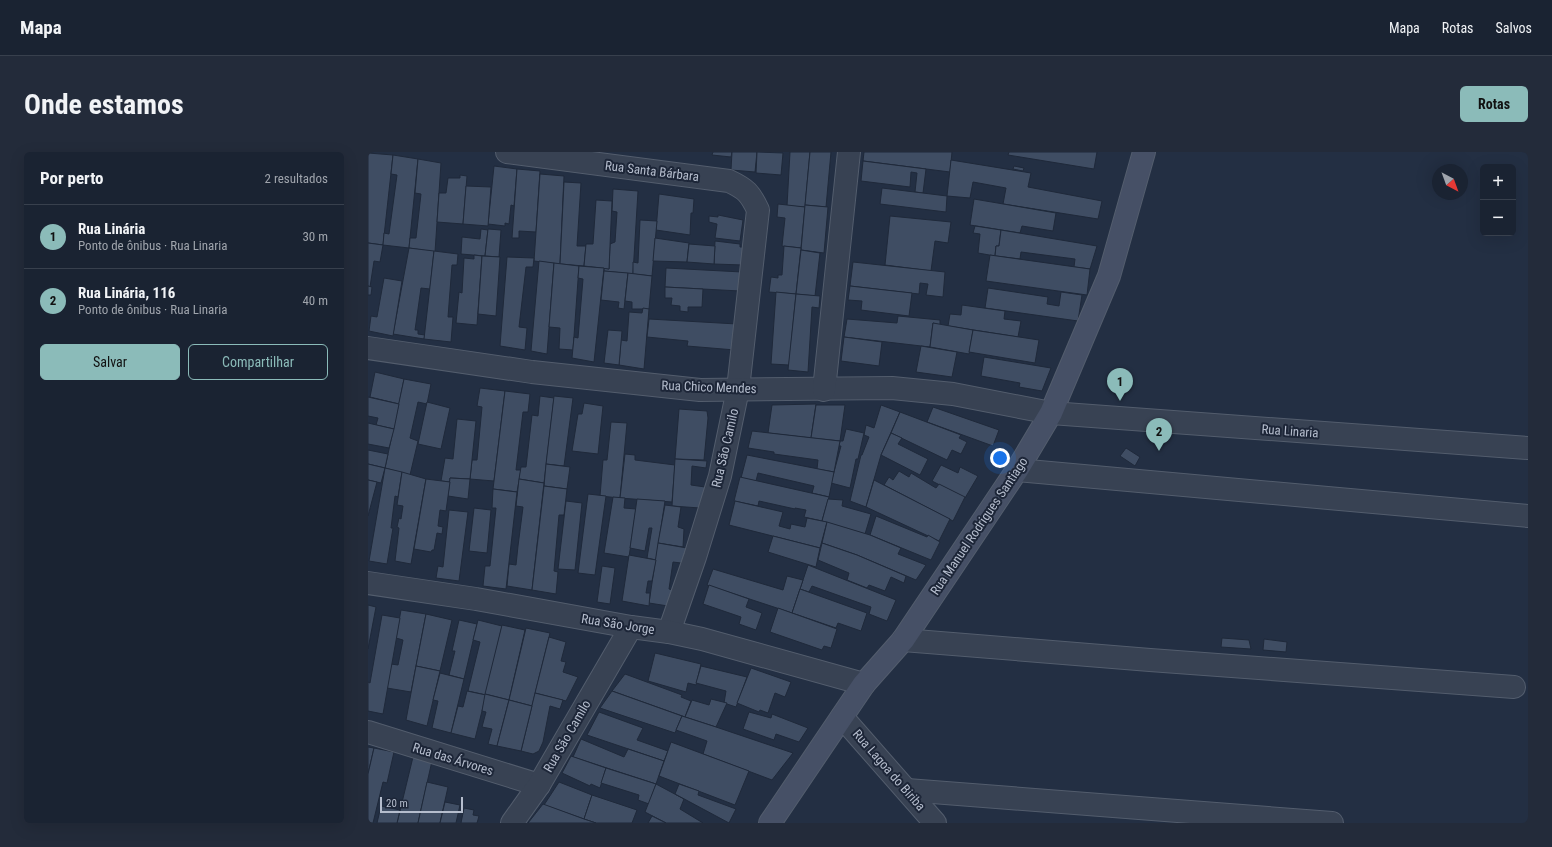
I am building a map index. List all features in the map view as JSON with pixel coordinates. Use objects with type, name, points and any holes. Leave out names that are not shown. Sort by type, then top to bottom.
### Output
[{"type":"main road","name":"Rua Manuel Rodrigues Santiago","points":[[770,823],[864,684],[903,640],[1017,470],[1051,414],[1109,276],[1144,152]]},
{"type":"street","name":"Rua Santa Bárbara","points":[[508,152],[729,181],[742,187],[751,195],[758,210]]},
{"type":"street","points":[[824,390],[850,152]]},
{"type":"street","name":"Rua São Camilo","points":[[669,632],[695,557],[720,476],[738,390],[758,210]]},
{"type":"street","name":"Rua Chico Mendes","points":[[368,348],[532,372],[700,390],[824,390],[892,388],[953,394],[1051,414]]},
{"type":"street","name":"Rua Linaria","points":[[1051,414],[1528,448]]},
{"type":"street","points":[[1017,470],[1528,516]]},
{"type":"street","name":"Rua São Jorge","points":[[368,583],[476,599],[631,627],[669,632],[702,639],[864,684]]},
{"type":"street","name":"Rua São Camilo","points":[[512,823],[539,786],[631,627]]},
{"type":"street","points":[[903,640],[1514,687]]},
{"type":"street","name":"Rua Lagoa do Biriba","points":[[842,717],[935,823]]},
{"type":"street","name":"Rua das Árvores","points":[[368,732],[539,786]]},
{"type":"street","points":[[907,790],[1332,823]]},
{"type":"building","points":[[713,152],[732,152],[731,157],[712,155]]},
{"type":"building","points":[[732,152],[757,152],[755,172],[731,170]]},
{"type":"building","points":[[757,152],[783,153],[781,175],[756,173]]},
{"type":"building","points":[[790,152],[810,152],[805,207],[787,206]]},
{"type":"building","points":[[810,152],[831,152],[826,207],[805,205]]},
{"type":"building","points":[[864,152],[952,152],[950,172],[863,161]]},
{"type":"building","points":[[1009,152],[1097,152],[1094,169],[1008,155]]},
{"type":"building","points":[[368,153],[393,155],[383,245],[368,243]]},
{"type":"building","points":[[393,155],[418,159],[409,248],[383,245],[384,233],[389,234],[397,175],[391,174]]},
{"type":"building","points":[[418,159],[441,163],[435,252],[409,248],[410,238],[416,238],[421,194],[415,193]]},
{"type":"building","points":[[951,160],[1031,173],[1028,187],[1102,201],[1098,219],[1003,204],[1006,188],[973,182],[970,198],[947,196]]},
{"type":"building","points":[[863,161],[926,169],[923,193],[915,192],[917,173],[911,172],[910,187],[861,181]]},
{"type":"building","points":[[494,166],[517,169],[514,206],[511,205],[509,224],[505,223],[505,226],[488,224]]},
{"type":"building","points":[[1014,166],[1024,168],[1023,171],[1013,169]]},
{"type":"building","points":[[517,169],[540,171],[536,232],[519,231],[519,238],[512,238]]},
{"type":"building","points":[[540,174],[564,176],[560,264],[534,261]]},
{"type":"building","points":[[460,175],[467,176],[463,224],[437,222],[439,193],[446,193],[448,178],[460,178]]},
{"type":"building","points":[[564,182],[581,183],[577,246],[586,246],[584,266],[560,264]]},
{"type":"building","points":[[466,186],[491,187],[488,226],[463,224]]},
{"type":"building","points":[[882,188],[947,196],[946,212],[880,204]]},
{"type":"building","points":[[613,189],[638,191],[633,274],[604,271],[604,268],[609,269],[610,244],[615,242],[617,212],[612,211]]},
{"type":"building","points":[[659,194],[694,199],[693,213],[691,213],[690,235],[656,230]]},
{"type":"building","points":[[974,199],[1056,213],[1053,231],[1022,226],[1020,233],[970,225]]},
{"type":"building","points":[[596,200],[612,201],[609,269],[584,266],[586,244],[593,244]]},
{"type":"building","points":[[778,204],[805,207],[801,248],[782,246],[785,218],[777,217]]},
{"type":"building","points":[[805,205],[828,207],[824,253],[801,250]]},
{"type":"building","points":[[718,215],[743,220],[740,241],[715,238],[717,224],[709,222],[709,216],[718,217]]},
{"type":"building","points":[[890,216],[951,222],[948,243],[935,241],[931,271],[885,265]]},
{"type":"building","points":[[640,220],[657,221],[652,276],[633,274],[633,262],[638,263]]},
{"type":"building","points":[[975,226],[1001,230],[999,246],[996,246],[995,256],[978,253],[980,234],[973,233]]},
{"type":"building","points":[[481,229],[488,230],[485,256],[461,254],[462,237],[480,239]]},
{"type":"building","points":[[488,229],[501,230],[499,257],[485,256]]},
{"type":"building","points":[[1001,230],[1097,246],[1090,269],[1074,267],[1075,259],[1021,252],[1020,259],[995,256],[996,246],[999,246]]},
{"type":"building","points":[[655,238],[689,243],[687,262],[653,261]]},
{"type":"building","points":[[715,241],[740,244],[740,247],[745,247],[743,265],[714,264]]},
{"type":"building","points":[[368,243],[383,245],[380,262],[374,261],[370,287],[368,286]]},
{"type":"building","points":[[689,244],[715,246],[714,264],[687,262]]},
{"type":"building","points":[[784,246],[801,248],[796,294],[769,292],[771,277],[778,278],[778,275],[782,275]]},
{"type":"building","points":[[409,248],[434,251],[430,289],[421,288],[415,330],[418,330],[418,334],[425,335],[424,339],[393,334]]},
{"type":"building","points":[[801,250],[820,253],[815,296],[796,294]]},
{"type":"building","points":[[434,251],[458,254],[457,265],[452,265],[448,317],[453,317],[451,342],[424,339]]},
{"type":"building","points":[[474,255],[482,256],[477,325],[456,323],[459,292],[462,293],[464,258],[474,259]]},
{"type":"building","points":[[990,255],[1090,269],[1087,295],[986,281]]},
{"type":"building","points":[[482,256],[500,257],[496,316],[478,314]]},
{"type":"building","points":[[507,257],[534,258],[533,267],[526,267],[519,327],[527,328],[525,350],[500,346]]},
{"type":"building","points":[[539,261],[554,263],[547,354],[531,351]]},
{"type":"building","points":[[853,262],[945,272],[943,297],[926,295],[928,284],[920,283],[919,294],[850,286]]},
{"type":"building","points":[[554,263],[579,266],[573,350],[559,349],[560,328],[549,327]]},
{"type":"building","points":[[579,266],[604,268],[594,362],[572,358],[574,337],[578,338],[583,279],[578,278]]},
{"type":"building","points":[[666,268],[742,272],[740,291],[665,287]]},
{"type":"building","points":[[604,271],[628,273],[624,309],[618,308],[619,302],[601,300]]},
{"type":"building","points":[[628,273],[652,276],[649,309],[632,309],[632,302],[625,301]]},
{"type":"building","points":[[384,278],[402,281],[393,336],[369,331],[371,316],[377,317]]},
{"type":"building","points":[[368,286],[372,287],[371,295],[368,295]]},
{"type":"building","points":[[850,286],[912,293],[909,316],[861,310],[862,301],[848,300]]},
{"type":"building","points":[[665,287],[703,289],[702,307],[688,307],[688,312],[680,311],[680,306],[671,305],[672,298],[665,298]]},
{"type":"building","points":[[988,288],[1048,297],[1047,304],[1059,306],[1061,292],[1082,295],[1078,321],[985,308]]},
{"type":"building","points":[[776,292],[796,294],[789,365],[771,364]]},
{"type":"building","points":[[796,294],[820,296],[819,308],[812,307],[808,372],[788,370]]},
{"type":"building","points":[[962,305],[1005,311],[1004,319],[1021,321],[1018,337],[948,326],[950,314],[961,315]]},
{"type":"building","points":[[643,308],[649,309],[644,369],[619,365],[621,340],[627,341],[629,312],[642,313]]},
{"type":"building","points":[[898,316],[940,320],[940,325],[933,323],[930,347],[844,337],[847,319],[897,323]]},
{"type":"building","points":[[649,319],[737,324],[735,350],[687,346],[688,341],[647,337]]},
{"type":"building","points":[[933,323],[973,330],[969,354],[930,347]]},
{"type":"building","points":[[608,330],[622,331],[619,365],[604,363]]},
{"type":"building","points":[[973,330],[1039,340],[1035,363],[969,352]]},
{"type":"building","points":[[844,337],[882,342],[879,366],[841,361]]},
{"type":"building","points":[[921,346],[957,352],[952,377],[916,372]]},
{"type":"building","points":[[984,357],[1051,368],[1042,391],[1019,387],[1020,383],[981,376]]},
{"type":"building","points":[[375,372],[404,379],[399,404],[370,397]]},
{"type":"building","points":[[404,379],[431,384],[427,404],[418,402],[410,438],[418,441],[410,475],[385,468]]},
{"type":"building","points":[[480,388],[505,391],[494,481],[470,479],[472,460],[477,460],[482,407],[477,406]]},
{"type":"building","points":[[505,391],[530,394],[528,412],[523,412],[516,470],[521,470],[517,492],[493,489]]},
{"type":"building","points":[[540,396],[554,398],[544,483],[519,479],[521,467],[526,467],[532,415],[538,416]]},
{"type":"building","points":[[554,396],[573,398],[564,466],[546,464]]},
{"type":"building","points":[[368,397],[399,404],[394,429],[376,425],[378,418],[368,416]]},
{"type":"building","points":[[427,402],[450,408],[441,449],[418,444]]},
{"type":"building","points":[[584,403],[603,406],[598,454],[572,451],[578,414],[582,414]]},
{"type":"building","points":[[816,404],[811,438],[768,433],[772,405]]},
{"type":"building","points":[[816,405],[845,405],[840,441],[811,438]]},
{"type":"building","points":[[881,405],[900,412],[881,455],[866,507],[850,501],[861,455],[869,437],[864,435],[866,425],[874,428]]},
{"type":"building","points":[[933,407],[999,430],[993,446],[927,422]]},
{"type":"building","points":[[679,409],[707,411],[708,418],[704,460],[675,459]]},
{"type":"building","points":[[900,412],[961,435],[959,438],[967,442],[961,454],[952,450],[947,460],[891,433]]},
{"type":"building","points":[[457,419],[476,421],[470,479],[450,478],[450,482],[441,481],[445,458],[453,459]]},
{"type":"building","points":[[611,422],[627,423],[620,498],[600,496],[603,460],[607,460]]},
{"type":"building","points":[[368,423],[394,429],[389,448],[368,444]]},
{"type":"building","points":[[846,429],[864,433],[858,459],[856,459],[850,488],[831,483],[841,446],[839,446],[840,441],[843,441]]},
{"type":"building","points":[[752,431],[840,441],[834,472],[817,469],[818,460],[774,454],[774,452],[748,448]]},
{"type":"building","points":[[891,433],[902,438],[898,444],[928,459],[920,475],[881,455]]},
{"type":"building","points":[[1126,448],[1140,457],[1135,466],[1120,456]]},
{"type":"building","points":[[368,450],[388,454],[385,468],[368,464]]},
{"type":"building","points":[[625,454],[635,455],[635,460],[675,465],[672,502],[620,498]]},
{"type":"building","points":[[747,455],[834,472],[829,497],[812,493],[814,486],[758,473],[756,481],[741,478]]},
{"type":"building","points":[[675,459],[707,461],[706,468],[692,466],[691,485],[705,487],[700,508],[672,506]]},
{"type":"building","points":[[368,464],[385,468],[381,483],[368,480]]},
{"type":"building","points":[[546,464],[570,467],[567,489],[544,486]]},
{"type":"building","points":[[941,465],[958,473],[960,467],[978,476],[965,498],[932,481]]},
{"type":"building","points":[[385,468],[402,472],[398,497],[395,496],[391,528],[393,528],[387,564],[369,561]]},
{"type":"building","points":[[899,471],[909,477],[911,473],[936,488],[939,484],[965,497],[953,521],[884,485],[889,477],[893,480]]},
{"type":"building","points":[[402,472],[426,479],[411,564],[395,561],[399,528],[397,527],[399,518],[401,519],[403,506],[397,505]]},
{"type":"building","points":[[740,477],[829,497],[822,521],[804,517],[806,510],[759,501],[758,506],[734,501]]},
{"type":"building","points":[[450,478],[470,479],[468,499],[448,496]]},
{"type":"building","points":[[426,479],[450,482],[446,511],[440,510],[438,526],[443,527],[442,534],[437,533],[434,550],[431,552],[414,549]]},
{"type":"building","points":[[519,479],[544,483],[532,590],[507,586],[509,564],[516,565],[523,507],[516,506]]},
{"type":"building","points":[[368,480],[377,482],[368,516]]},
{"type":"building","points":[[874,480],[950,519],[939,541],[866,507]]},
{"type":"building","points":[[544,486],[567,489],[564,515],[559,515],[554,571],[558,572],[556,594],[532,590]]},
{"type":"building","points":[[493,489],[517,492],[506,589],[483,586],[485,566],[490,566],[496,508],[492,508]]},
{"type":"building","points":[[588,494],[606,496],[595,575],[578,573]]},
{"type":"building","points":[[613,497],[625,498],[624,508],[636,509],[629,557],[604,553]]},
{"type":"building","points":[[637,499],[665,501],[656,560],[647,558],[652,528],[649,528],[645,551],[630,548]]},
{"type":"building","points":[[828,499],[843,500],[842,506],[871,514],[865,534],[822,521]]},
{"type":"building","points":[[566,501],[582,503],[575,570],[558,569]]},
{"type":"building","points":[[735,501],[783,512],[779,526],[790,529],[791,524],[805,527],[807,518],[827,522],[820,548],[729,525]]},
{"type":"building","points":[[665,505],[681,507],[678,527],[684,529],[683,547],[658,543]]},
{"type":"building","points":[[474,508],[491,510],[487,553],[469,551]]},
{"type":"building","points":[[449,510],[468,512],[459,581],[436,578],[438,566],[443,567]]},
{"type":"building","points":[[876,516],[927,537],[928,535],[940,542],[931,560],[870,535]]},
{"type":"building","points":[[827,522],[870,535],[901,548],[898,554],[926,565],[916,580],[857,555],[822,543]]},
{"type":"building","points":[[773,536],[820,548],[816,567],[768,552]]},
{"type":"building","points":[[658,543],[687,548],[681,563],[673,562],[669,589],[673,590],[668,606],[649,603]]},
{"type":"building","points":[[822,543],[857,555],[906,576],[904,583],[891,577],[885,591],[869,585],[867,588],[847,580],[849,573],[818,560]]},
{"type":"building","points":[[629,555],[656,560],[652,581],[648,581],[646,593],[650,593],[649,606],[622,601]]},
{"type":"building","points":[[808,565],[896,600],[887,621],[869,614],[871,607],[812,586],[809,592],[800,589]]},
{"type":"building","points":[[602,566],[615,568],[610,604],[597,602]]},
{"type":"building","points":[[713,569],[783,590],[787,576],[803,580],[792,613],[707,585]]},
{"type":"building","points":[[709,585],[749,599],[746,607],[762,613],[756,630],[739,624],[741,617],[703,604]]},
{"type":"building","points":[[800,589],[867,613],[861,631],[838,623],[836,628],[792,613]]},
{"type":"building","points":[[368,605],[376,607],[368,649]]},
{"type":"building","points":[[778,608],[837,629],[831,648],[824,646],[822,650],[770,632]]},
{"type":"building","points":[[401,610],[426,614],[411,692],[387,688],[391,664],[398,665],[403,640],[396,638]]},
{"type":"building","points":[[426,614],[452,620],[440,671],[416,666]]},
{"type":"building","points":[[382,615],[400,618],[383,714],[368,711],[368,682],[370,683]]},
{"type":"building","points":[[459,620],[477,624],[464,679],[449,675],[455,651],[452,651]]},
{"type":"building","points":[[478,620],[502,626],[486,695],[468,691],[480,642],[473,640]]},
{"type":"building","points":[[502,625],[525,630],[509,700],[485,694]]},
{"type":"building","points":[[526,628],[550,633],[532,706],[509,700]]},
{"type":"building","points":[[549,637],[566,642],[561,661],[566,662],[563,672],[578,677],[566,701],[535,693]]},
{"type":"building","points":[[1222,638],[1249,640],[1251,649],[1221,647]]},
{"type":"building","points":[[1264,639],[1287,642],[1286,652],[1263,650]]},
{"type":"building","points":[[655,653],[701,664],[696,685],[688,683],[686,692],[648,681]]},
{"type":"building","points":[[416,666],[440,671],[427,726],[406,720]]},
{"type":"building","points":[[701,666],[747,677],[736,707],[724,703],[726,691],[696,683]]},
{"type":"building","points":[[751,668],[791,682],[785,697],[775,693],[768,713],[760,710],[759,712],[737,703]]},
{"type":"building","points":[[440,673],[464,679],[451,733],[432,728],[438,701],[433,700]]},
{"type":"building","points":[[625,674],[682,695],[681,697],[691,701],[685,717],[612,691]]},
{"type":"building","points":[[467,691],[486,695],[475,739],[451,733],[458,706],[463,707]]},
{"type":"building","points":[[612,691],[682,716],[675,733],[600,708]]},
{"type":"building","points":[[535,693],[563,700],[560,709],[550,706],[543,742],[539,751],[533,754],[521,751]]},
{"type":"building","points":[[485,694],[509,700],[497,746],[488,744],[492,729],[482,727],[486,712],[482,711]]},
{"type":"building","points":[[711,699],[727,703],[716,727],[685,717],[692,700],[709,705]]},
{"type":"building","points":[[509,700],[532,706],[521,751],[497,746]]},
{"type":"building","points":[[599,712],[643,728],[637,740],[668,751],[664,761],[587,735]]},
{"type":"building","points":[[749,712],[771,718],[772,714],[808,728],[799,742],[776,734],[774,740],[743,729]]},
{"type":"building","points":[[682,716],[793,753],[772,780],[703,754],[707,741],[676,730]]},
{"type":"building","points":[[581,739],[624,757],[628,749],[664,761],[656,784],[573,757]]},
{"type":"building","points":[[671,742],[749,771],[735,805],[659,776]]},
{"type":"building","points":[[368,747],[374,748],[368,774]]},
{"type":"building","points":[[374,748],[394,752],[387,783],[383,782],[373,823],[368,823],[368,774]]},
{"type":"building","points":[[571,756],[606,768],[600,788],[591,784],[590,786],[562,773]]},
{"type":"building","points":[[413,757],[432,761],[418,823],[397,823]]},
{"type":"building","points":[[606,768],[656,784],[649,804],[638,800],[639,795],[601,783]]},
{"type":"building","points":[[427,782],[448,787],[440,823],[418,823]]},
{"type":"building","points":[[559,782],[592,795],[584,819],[544,805]]},
{"type":"building","points":[[656,784],[684,799],[680,809],[703,823],[666,823],[645,812]]},
{"type":"building","points":[[679,784],[699,791],[698,795],[736,809],[729,823],[675,794]]},
{"type":"building","points":[[592,795],[637,810],[632,823],[596,823],[584,819]]},
{"type":"building","points":[[445,802],[460,805],[456,823],[440,823]]},
{"type":"building","points":[[543,804],[584,819],[596,823],[528,823]]},
{"type":"building","points":[[381,806],[400,810],[397,823],[377,823]]},
{"type":"building","points":[[464,808],[474,810],[473,815],[479,816],[477,823],[461,823]]},
{"type":"building","points":[[652,816],[666,823],[648,823]]},
{"type":"place","name":"Rua Linária","points":[[1120,401]]},
{"type":"place","name":"Rua Linária, 116","points":[[1159,451]]}]
